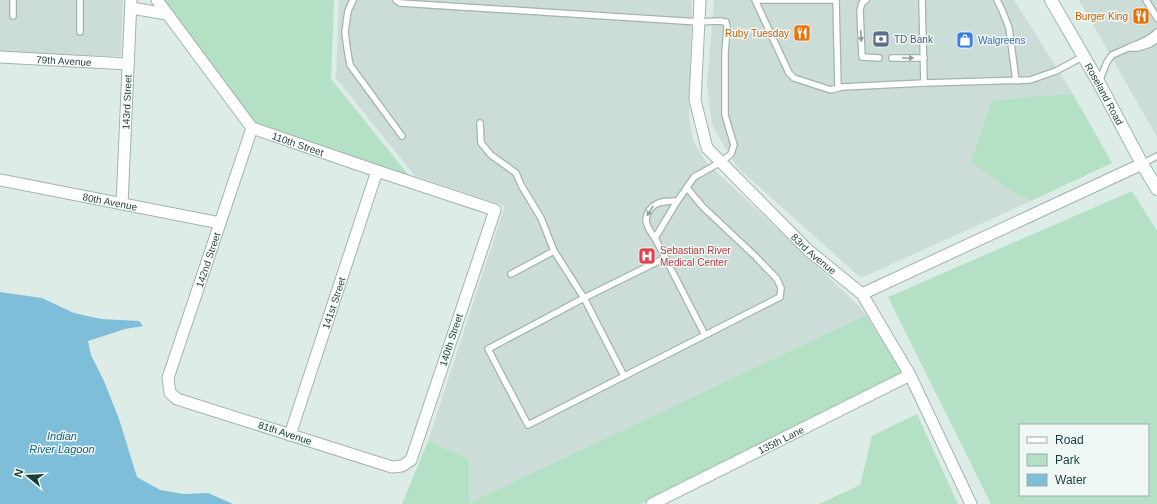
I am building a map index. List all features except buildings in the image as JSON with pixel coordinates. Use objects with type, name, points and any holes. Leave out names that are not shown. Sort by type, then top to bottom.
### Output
[{"type":"main road","name":"Roseland Road","points":[[1051,0],[1084,56],[1157,189]]},
{"type":"street","points":[[157,0],[252,128]]},
{"type":"street","name":"83rd Avenue","points":[[700,0],[695,100],[707,148],[808,250],[862,294],[910,375],[971,504]]},
{"type":"street","points":[[131,4],[167,14]]},
{"type":"street","name":"143rd Street","points":[[122,204],[131,4]]},
{"type":"street","name":"79th Avenue","points":[[0,57],[128,64]]},
{"type":"street","name":"110th Street","points":[[252,128],[495,210]]},
{"type":"street","name":"142nd Street","points":[[170,393],[168,378],[252,128]]},
{"type":"street","points":[[862,294],[1142,164]]},
{"type":"street","name":"141st Street","points":[[290,435],[377,171]]},
{"type":"street","name":"80th Avenue","points":[[0,180],[220,223]]},
{"type":"street","name":"140th Street","points":[[402,466],[411,460],[495,210]]},
{"type":"street","name":"135th Lane","points":[[652,504],[910,375]]},
{"type":"street","name":"81th Avenue","points":[[170,393],[177,399],[290,435],[392,467],[402,466]]},
{"type":"lane","points":[[13,16],[14,0]]},
{"type":"lane","points":[[80,0],[80,32]]},
{"type":"lane","points":[[353,0],[348,11],[345,32],[350,65],[402,136]]},
{"type":"lane","points":[[396,0],[400,3],[699,22],[726,22],[725,115],[734,145],[731,154],[721,162],[694,177],[677,201],[655,238]]},
{"type":"lane","points":[[838,88],[836,0],[755,0],[788,73],[794,78],[831,90],[838,88],[924,83],[1030,80],[1056,71],[1084,56]]},
{"type":"lane","points":[[866,0],[862,3],[860,10],[862,57],[879,58]]},
{"type":"lane","points":[[922,0],[924,83]]},
{"type":"lane","points":[[997,0],[1009,28],[1016,81]]},
{"type":"lane","points":[[1146,0],[1157,18]]},
{"type":"lane","points":[[1099,83],[1109,58],[1112,55],[1136,44],[1145,42],[1157,32]]},
{"type":"lane","points":[[1128,48],[1143,47],[1157,39]]},
{"type":"lane","points":[[892,58],[924,58]]},
{"type":"lane","points":[[480,123],[481,143],[491,155],[516,174],[541,218],[554,251],[584,298],[624,376]]},
{"type":"lane","points":[[1142,164],[1157,156]]},
{"type":"lane","points":[[665,258],[584,298],[488,350],[528,425],[780,297],[781,288],[777,279],[703,207],[687,188]]},
{"type":"lane","points":[[677,201],[664,201],[655,204],[647,215],[646,223],[705,335]]},
{"type":"lane","points":[[511,274],[554,251]]},
{"type":"shaded area","points":[[0,0],[123,0],[121,56],[0,53]]},
{"type":"shaded area","name":"Sebastian River Medical Center","points":[[339,0],[692,0],[689,117],[693,141],[705,161],[859,306],[866,315],[469,503],[469,459],[428,441],[505,206],[415,176],[336,78]]},
{"type":"shaded area","points":[[714,0],[1014,0],[1073,94],[992,101],[972,162],[1015,193],[1031,201],[861,278],[737,167],[712,125],[707,85]]},
{"type":"shaded area","points":[[1079,0],[1157,0],[1157,137],[1120,72]]},
{"type":"green space","points":[[163,0],[334,0],[331,79],[411,178],[255,130]]},
{"type":"green space","points":[[1073,94],[1112,163],[1031,201],[1015,193],[971,162],[992,101]]},
{"type":"green space","points":[[1132,191],[1157,231],[1157,504],[991,504],[888,297]]},
{"type":"green space","points":[[866,315],[904,376],[641,504],[402,504],[428,441],[469,459],[469,503]]},
{"type":"green space","points":[[917,414],[958,504],[819,504],[860,485],[872,436]]},
{"type":"water","name":"Indian River Lagoon","points":[[0,292],[42,298],[74,313],[101,319],[139,321],[143,326],[125,329],[88,341],[91,355],[104,381],[119,419],[137,477],[160,490],[184,494],[208,493],[233,504],[0,504]]},
{"type":"place","name":"Burger King","points":[[1141,16]]},
{"type":"place","name":"Ruby Tuesday","points":[[802,33]]},
{"type":"place","name":"TD Bank","points":[[881,39]]},
{"type":"place","name":"Walgreens","points":[[965,40]]},
{"type":"place","name":"Sebastian River Medical Center","points":[[647,256]]}]
